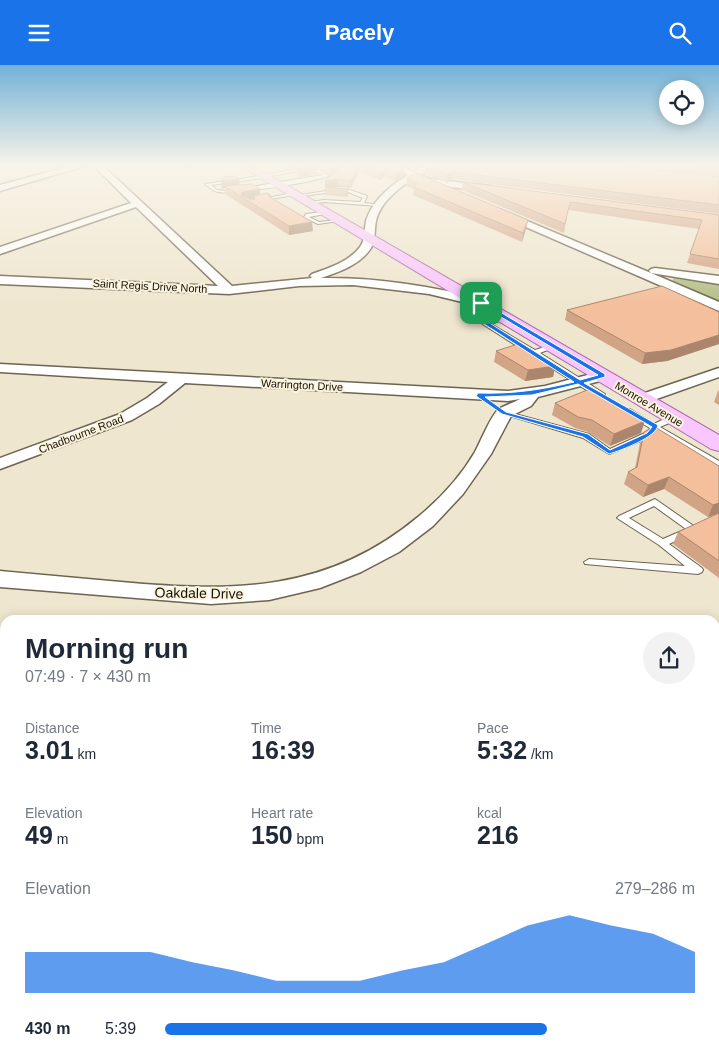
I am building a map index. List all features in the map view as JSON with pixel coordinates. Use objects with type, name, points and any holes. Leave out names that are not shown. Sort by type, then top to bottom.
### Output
[{"type":"main road","name":"Monroe Avenue","points":[[320,211],[480,302],[642,399],[664,422],[719,445]]},
{"type":"street","points":[[0,251],[115,211]]},
{"type":"street","points":[[148,211],[229,290]]},
{"type":"street","points":[[369,239],[372,218],[376,211]]},
{"type":"street","points":[[498,211],[719,307]]},
{"type":"street","name":"Saint Regis Drive North","points":[[299,282],[342,266],[362,252],[369,239]]},
{"type":"street","points":[[627,266],[719,280]]},
{"type":"street","name":"Saint Regis Drive North","points":[[0,279],[229,290],[299,282],[376,283],[429,290],[480,302]]},
{"type":"street","name":"Warrington Drive","points":[[0,368],[508,396],[532,393],[603,376]]},
{"type":"street","points":[[642,399],[719,372]]},
{"type":"street","name":"Chadbourne Road","points":[[0,464],[126,417],[153,401],[182,378]]},
{"type":"street","points":[[478,395],[504,413],[525,403],[532,393]]},
{"type":"street","name":"Oakdale Drive","points":[[0,579],[187,596],[222,596],[281,590],[340,574],[393,547],[435,515],[465,481],[498,427],[504,413]]},
{"type":"lane","points":[[480,302],[467,308],[467,311],[610,401]]},
{"type":"lane","points":[[486,323],[505,317]]},
{"type":"lane","points":[[535,353],[553,347]]},
{"type":"lane","points":[[618,406],[664,422],[719,465]]},
{"type":"lane","points":[[504,413],[586,436],[609,452],[650,434],[664,422]]},
{"type":"lane","points":[[589,562],[698,570],[662,543],[622,518],[655,502],[697,527],[662,543]]},
{"type":"green space","points":[[680,277],[719,283],[719,302],[673,282],[673,278]]},
{"type":"building","points":[[265,211],[294,211],[312,222],[289,226]]},
{"type":"building","points":[[472,211],[507,211],[528,220],[523,233]]},
{"type":"building","points":[[534,211],[568,211],[565,224]]},
{"type":"building","points":[[638,211],[691,211],[719,215],[719,259],[690,254],[702,220]]},
{"type":"building","points":[[662,286],[719,312],[719,335],[671,350],[645,353],[567,310]]},
{"type":"building","points":[[518,344],[555,366],[528,370],[496,351]]},
{"type":"building","points":[[592,388],[645,421],[614,434],[592,420],[578,417],[555,403]]},
{"type":"building","points":[[655,427],[719,466],[719,503],[713,505],[669,477],[648,485],[628,472],[637,467],[644,432]]},
{"type":"building","points":[[719,513],[719,561],[678,532]]},
{"type":"route","points":[[481,303],[467,308],[467,311],[579,383],[546,391],[508,396],[478,395],[504,413],[586,436],[609,452],[650,434],[656,426],[579,383],[603,376],[481,303]]}]
